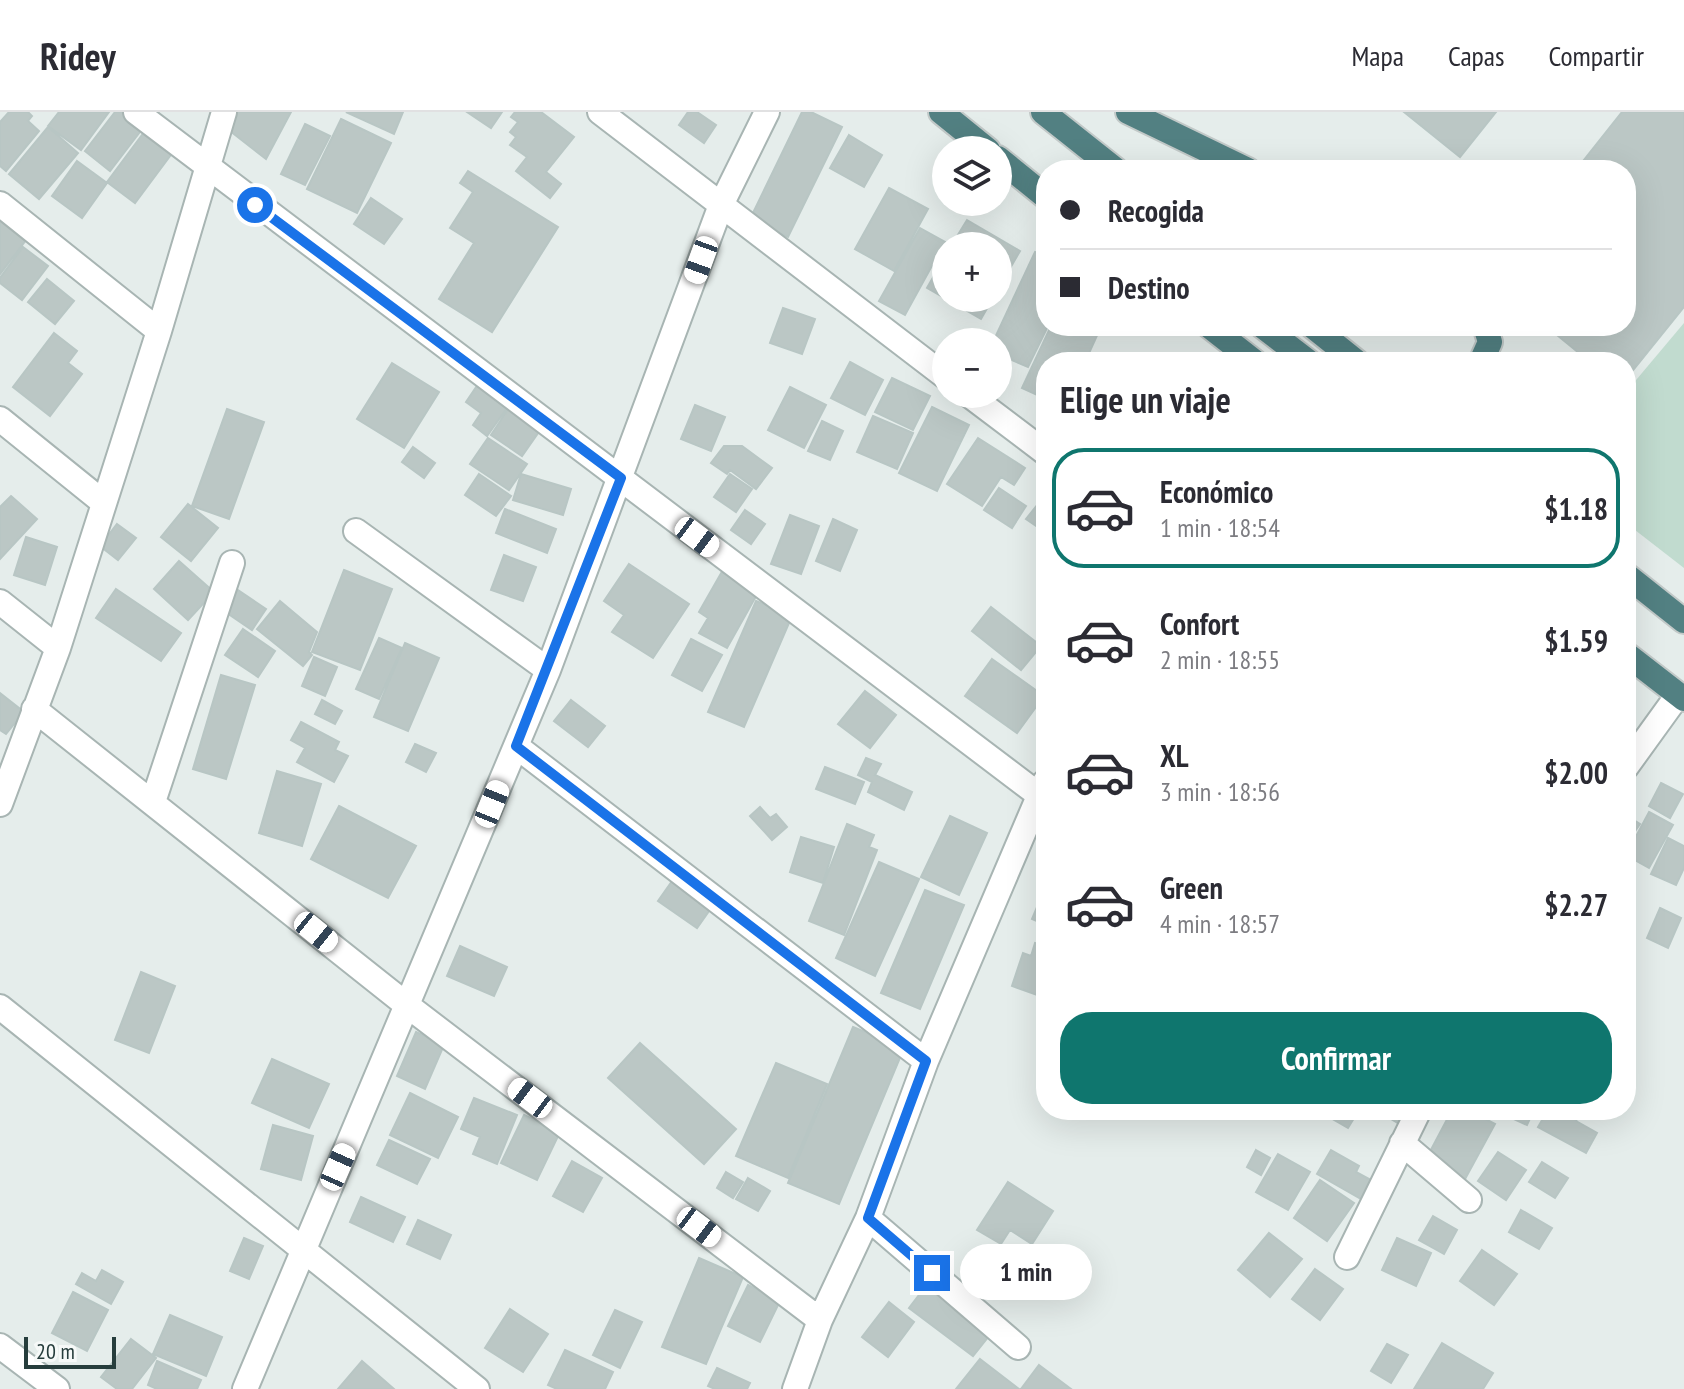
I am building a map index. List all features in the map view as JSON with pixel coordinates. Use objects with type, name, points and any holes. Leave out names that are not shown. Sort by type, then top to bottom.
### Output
[{"type":"highway","points":[[941,112],[971,136]]},
{"type":"highway","points":[[1043,112],[1103,160]]},
{"type":"highway","points":[[1128,112],[1227,160]]},
{"type":"highway","points":[[1012,169],[1036,189]]},
{"type":"highway","points":[[1220,336],[1237,352]]},
{"type":"highway","points":[[1275,336],[1296,352]]},
{"type":"highway","points":[[1324,336],[1344,352]]},
{"type":"highway","points":[[1636,583],[1684,621]]},
{"type":"highway","points":[[1636,662],[1681,697]]},
{"type":"street","points":[[136,112],[206,168],[621,478],[1036,783]]},
{"type":"street","points":[[0,804],[58,648],[159,331],[224,112]]},
{"type":"street","points":[[600,112],[932,366]]},
{"type":"street","points":[[245,1389],[302,1247],[408,1006],[548,670],[721,205],[767,112]]},
{"type":"street","points":[[0,204],[159,331]]},
{"type":"street","points":[[987,408],[1036,445]]},
{"type":"street","points":[[0,419],[104,503]]},
{"type":"street","points":[[356,531],[548,670]]},
{"type":"street","points":[[153,802],[232,563]]},
{"type":"street","points":[[0,602],[58,648]]},
{"type":"street","points":[[1636,754],[1681,697]]},
{"type":"street","points":[[34,709],[408,1006],[820,1320]]},
{"type":"street","points":[[516,746],[926,1061]]},
{"type":"street","points":[[795,1389],[820,1320],[868,1218],[926,1061],[1036,804]]},
{"type":"street","points":[[0,1007],[477,1389]]},
{"type":"street","points":[[1347,1257],[1414,1120]]},
{"type":"street","points":[[1402,1143],[1469,1200]]},
{"type":"street","points":[[868,1218],[1018,1347]]},
{"type":"street","points":[[0,1346],[57,1389]]},
{"type":"green space","points":[[1684,323],[1684,568],[1636,531],[1636,380]]},
{"type":"building","points":[[9,112],[28,112],[32,116],[28,121],[39,131],[6,171],[0,166],[0,122]]},
{"type":"building","points":[[59,112],[109,112],[81,150],[48,126]]},
{"type":"building","points":[[115,112],[130,112],[146,124],[110,171],[85,151]]},
{"type":"building","points":[[238,112],[291,112],[266,159],[230,131]]},
{"type":"building","points":[[346,112],[403,112],[394,134]]},
{"type":"building","points":[[467,112],[502,112],[491,128]]},
{"type":"building","points":[[515,112],[541,112],[574,137],[546,172],[561,184],[550,198],[516,171],[527,157],[510,145],[516,137],[510,132],[518,122],[511,117]]},
{"type":"building","points":[[688,112],[697,112],[716,125],[704,143],[679,125]]},
{"type":"building","points":[[802,112],[811,112],[842,127],[788,237],[750,219]]},
{"type":"building","points":[[1404,112],[1496,112],[1460,157]]},
{"type":"building","points":[[1622,112],[1684,112],[1684,307],[1636,367],[1636,352],[1578,352],[1558,336],[1636,336],[1636,160],[1584,160]]},
{"type":"building","points":[[341,119],[391,143],[357,213],[307,189]]},
{"type":"building","points":[[305,124],[330,136],[305,185],[281,174]]},
{"type":"building","points":[[48,127],[78,153],[39,199],[9,174]]},
{"type":"building","points":[[148,127],[176,148],[135,203],[107,182]]},
{"type":"building","points":[[849,135],[882,155],[864,187],[830,168]]},
{"type":"building","points":[[77,161],[107,183],[82,218],[52,196]]},
{"type":"building","points":[[468,171],[558,227],[492,332],[439,299],[474,243],[450,228],[473,192],[460,183]]},
{"type":"building","points":[[889,188],[928,209],[894,271],[855,249]]},
{"type":"building","points":[[371,198],[402,219],[384,244],[354,224]]},
{"type":"building","points":[[8,212],[33,231],[0,274],[0,222]]},
{"type":"building","points":[[967,220],[988,232],[960,232]]},
{"type":"building","points":[[920,228],[932,235],[932,266],[905,315],[879,301]]},
{"type":"building","points":[[1012,246],[1020,251],[1012,265]]},
{"type":"building","points":[[23,247],[48,266],[22,300],[0,283],[0,278]]},
{"type":"building","points":[[1035,252],[1036,336],[1043,336],[1028,367],[1012,360],[1012,328],[1000,328],[1007,312],[1012,312],[1012,301]]},
{"type":"building","points":[[47,279],[74,301],[55,324],[28,302]]},
{"type":"building","points":[[783,308],[815,319],[802,354],[770,343]]},
{"type":"building","points":[[969,312],[985,312],[981,319]]},
{"type":"building","points":[[54,333],[77,351],[68,363],[82,374],[50,416],[13,387]]},
{"type":"building","points":[[1046,336],[1097,336],[1090,352],[1039,352]]},
{"type":"building","points":[[1036,358],[1036,394],[1022,388]]},
{"type":"building","points":[[850,362],[883,380],[865,415],[831,398]]},
{"type":"building","points":[[392,363],[439,392],[404,448],[357,419]]},
{"type":"building","points":[[892,378],[930,396],[913,430],[875,412]]},
{"type":"building","points":[[481,380],[512,401],[487,436],[473,425],[481,413],[466,402]]},
{"type":"building","points":[[790,387],[826,405],[804,448],[768,430]]},
{"type":"building","points":[[511,405],[543,426],[522,456],[491,435]]},
{"type":"building","points":[[695,405],[725,417],[711,451],[681,439]]},
{"type":"building","points":[[932,407],[969,425],[937,491],[899,473]]},
{"type":"building","points":[[227,409],[264,422],[229,519],[192,506]]},
{"type":"building","points":[[873,416],[913,433],[897,469],[857,452]]},
{"type":"building","points":[[822,421],[843,431],[830,460],[808,451]]},
{"type":"building","points":[[488,438],[527,464],[509,490],[470,464]]},
{"type":"building","points":[[978,438],[1025,468],[1014,485],[1001,477],[982,506],[947,484]]},
{"type":"building","points":[[724,446],[742,446],[772,468],[756,489],[730,470],[727,474],[711,463]]},
{"type":"building","points":[[413,447],[435,463],[424,478],[402,462]]},
{"type":"building","points":[[479,474],[511,496],[496,516],[465,495]]},
{"type":"building","points":[[521,474],[571,489],[563,515],[513,500]]},
{"type":"building","points":[[730,474],[752,489],[736,512],[714,497]]},
{"type":"building","points":[[999,488],[1026,506],[1012,528],[984,510]]},
{"type":"building","points":[[11,496],[37,519],[0,559],[0,507]]},
{"type":"building","points":[[188,504],[218,528],[191,561],[161,537]]},
{"type":"building","points":[[1036,506],[1036,526],[1026,519]]},
{"type":"building","points":[[505,509],[556,529],[547,553],[496,533]]},
{"type":"building","points":[[745,510],[765,524],[751,544],[731,530]]},
{"type":"building","points":[[790,515],[819,526],[801,574],[771,564]]},
{"type":"building","points":[[833,519],[857,530],[840,571],[816,561]]},
{"type":"building","points":[[117,524],[136,538],[118,560],[100,546]]},
{"type":"building","points":[[26,537],[57,547],[45,585],[14,575]]},
{"type":"building","points":[[504,555],[536,567],[523,601],[491,590]]},
{"type":"building","points":[[179,561],[214,592],[188,620],[154,589]]},
{"type":"building","points":[[629,564],[689,604],[653,658],[612,632],[624,615],[604,601]]},
{"type":"building","points":[[724,568],[760,589],[727,648],[699,633],[708,618],[699,612]]},
{"type":"building","points":[[344,570],[392,589],[360,670],[312,652]]},
{"type":"building","points":[[116,589],[181,633],[161,661],[96,618]]},
{"type":"building","points":[[238,590],[266,609],[252,630],[224,611]]},
{"type":"building","points":[[280,601],[317,632],[309,652],[312,655],[303,666],[257,629]]},
{"type":"building","points":[[756,601],[792,616],[744,727],[708,712]]},
{"type":"building","points":[[991,607],[1036,642],[1036,652],[1021,670],[972,631]]},
{"type":"building","points":[[243,629],[275,651],[258,677],[225,655]]},
{"type":"building","points":[[379,638],[402,648],[379,699],[356,689]]},
{"type":"building","points":[[691,639],[722,655],[702,691],[672,675]]},
{"type":"building","points":[[405,643],[439,658],[408,731],[374,717]]},
{"type":"building","points":[[314,657],[337,667],[325,696],[302,686]]},
{"type":"building","points":[[992,659],[1036,690],[1036,707],[1017,733],[965,696]]},
{"type":"building","points":[[221,675],[255,685],[226,779],[193,769]]},
{"type":"building","points":[[865,691],[896,715],[870,748],[838,724]]},
{"type":"building","points":[[0,693],[24,712],[6,734],[0,730]]},
{"type":"building","points":[[322,700],[342,711],[335,724],[315,714]]},
{"type":"building","points":[[571,700],[605,726],[588,747],[554,721]]},
{"type":"building","points":[[301,722],[339,742],[335,750],[348,756],[334,782],[297,762],[305,748],[291,740]]},
{"type":"building","points":[[415,744],[436,753],[426,772],[406,762]]},
{"type":"building","points":[[866,758],[881,764],[875,775],[912,792],[904,810],[868,792],[872,782],[858,775]]},
{"type":"building","points":[[825,767],[864,782],[855,804],[816,789]]},
{"type":"building","points":[[277,771],[321,784],[302,846],[259,833]]},
{"type":"building","points":[[1661,783],[1683,794],[1670,818],[1649,806]]},
{"type":"building","points":[[339,806],[416,846],[388,898],[311,859]]},
{"type":"building","points":[[760,807],[770,818],[776,814],[787,827],[772,840],[750,816]]},
{"type":"building","points":[[1649,812],[1673,825],[1649,868],[1636,861],[1636,836]]},
{"type":"building","points":[[950,816],[987,833],[959,895],[921,877]]},
{"type":"building","points":[[847,824],[874,835],[869,847],[877,850],[844,935],[809,921]]},
{"type":"building","points":[[801,837],[834,847],[823,883],[790,872]]},
{"type":"building","points":[[1668,838],[1684,846],[1684,868],[1676,885],[1651,874]]},
{"type":"building","points":[[879,862],[919,879],[875,976],[836,958]]},
{"type":"building","points":[[675,877],[714,904],[697,928],[658,901]]},
{"type":"building","points":[[925,890],[964,905],[920,1009],[881,993]]},
{"type":"building","points":[[1660,908],[1681,918],[1668,948],[1647,938]]},
{"type":"building","points":[[1035,943],[1036,995],[1012,986],[1023,953],[1031,956]]},
{"type":"building","points":[[460,946],[507,967],[494,996],[447,976]]},
{"type":"building","points":[[141,972],[175,986],[149,1053],[115,1040]]},
{"type":"building","points":[[853,1027],[904,1048],[839,1204],[788,1183]]},
{"type":"building","points":[[416,1032],[444,1045],[425,1089],[397,1076]]},
{"type":"building","points":[[640,1043],[736,1129],[704,1164],[608,1078]]},
{"type":"building","points":[[272,1059],[329,1084],[309,1128],[252,1103]]},
{"type":"building","points":[[776,1063],[827,1084],[788,1178],[736,1156]]},
{"type":"building","points":[[410,1093],[458,1117],[438,1158],[390,1135]]},
{"type":"building","points":[[474,1098],[517,1115],[497,1164],[473,1154],[480,1137],[461,1129]]},
{"type":"building","points":[[524,1115],[560,1132],[537,1180],[501,1163]]},
{"type":"building","points":[[1334,1120],[1353,1120],[1348,1128]]},
{"type":"building","points":[[1447,1120],[1487,1120],[1495,1124],[1464,1181],[1425,1161]]},
{"type":"building","points":[[1542,1120],[1577,1120],[1597,1133],[1586,1153],[1538,1127]]},
{"type":"building","points":[[273,1125],[313,1136],[301,1180],[261,1169]]},
{"type":"building","points":[[389,1140],[430,1159],[417,1184],[377,1165]]},
{"type":"building","points":[[1256,1150],[1270,1158],[1261,1175],[1247,1167]]},
{"type":"building","points":[[1331,1150],[1359,1166],[1356,1172],[1380,1185],[1370,1204],[1317,1174]]},
{"type":"building","points":[[1498,1152],[1526,1170],[1506,1200],[1478,1181]]},
{"type":"building","points":[[1278,1154],[1310,1172],[1288,1210],[1256,1192]]},
{"type":"building","points":[[572,1161],[602,1178],[583,1212],[553,1196]]},
{"type":"building","points":[[1542,1162],[1568,1178],[1555,1198],[1529,1182]]},
{"type":"building","points":[[726,1172],[743,1182],[733,1198],[717,1188]]},
{"type":"building","points":[[748,1178],[770,1191],[758,1211],[736,1199]]},
{"type":"building","points":[[1320,1180],[1354,1203],[1327,1241],[1294,1218]]},
{"type":"building","points":[[1008,1182],[1053,1211],[1032,1244],[1010,1230],[1001,1244],[977,1230]]},
{"type":"building","points":[[361,1197],[405,1217],[393,1242],[350,1222]]},
{"type":"building","points":[[1521,1210],[1552,1228],[1539,1249],[1509,1232]]},
{"type":"building","points":[[1433,1216],[1457,1230],[1444,1254],[1419,1240]]},
{"type":"building","points":[[418,1220],[451,1235],[440,1259],[407,1244]]},
{"type":"building","points":[[1269,1233],[1302,1259],[1270,1297],[1238,1270]]},
{"type":"building","points":[[244,1238],[263,1246],[249,1279],[230,1271]]},
{"type":"building","points":[[1397,1238],[1431,1253],[1416,1286],[1382,1270]]},
{"type":"building","points":[[1482,1250],[1517,1274],[1494,1305],[1460,1281]]},
{"type":"building","points":[[699,1258],[743,1277],[706,1364],[662,1347]]},
{"type":"building","points":[[1315,1269],[1343,1289],[1320,1320],[1292,1299]]},
{"type":"building","points":[[102,1270],[123,1282],[111,1304],[76,1284],[82,1273],[96,1281]]},
{"type":"building","points":[[929,1282],[993,1331],[973,1356],[909,1308]]},
{"type":"building","points":[[748,1285],[780,1301],[760,1342],[728,1326]]},
{"type":"building","points":[[73,1292],[108,1310],[87,1351],[52,1333]]},
{"type":"building","points":[[889,1302],[914,1322],[888,1357],[862,1337]]},
{"type":"building","points":[[510,1309],[548,1334],[523,1372],[485,1348]]},
{"type":"building","points":[[615,1310],[642,1322],[620,1368],[593,1355]]},
{"type":"building","points":[[170,1315],[222,1337],[206,1376],[153,1354]]},
{"type":"building","points":[[131,1339],[156,1358],[132,1389],[117,1389],[101,1377]]},
{"type":"building","points":[[1442,1343],[1493,1373],[1483,1389],[1414,1389]]},
{"type":"building","points":[[1387,1344],[1408,1355],[1391,1383],[1371,1371]]},
{"type":"building","points":[[565,1350],[613,1372],[605,1389],[557,1389],[548,1385]]},
{"type":"building","points":[[980,1359],[1019,1389],[956,1389]]},
{"type":"building","points":[[157,1361],[201,1380],[197,1389],[157,1389],[148,1385]]},
{"type":"building","points":[[362,1361],[394,1389],[338,1389]]},
{"type":"building","points":[[1039,1365],[1071,1389],[1021,1389]]},
{"type":"building","points":[[717,1368],[750,1383],[747,1389],[715,1389],[708,1386]]},
{"type":"route","points":[[255,205],[621,478],[516,746],[926,1061],[868,1218],[932,1273]]}]
